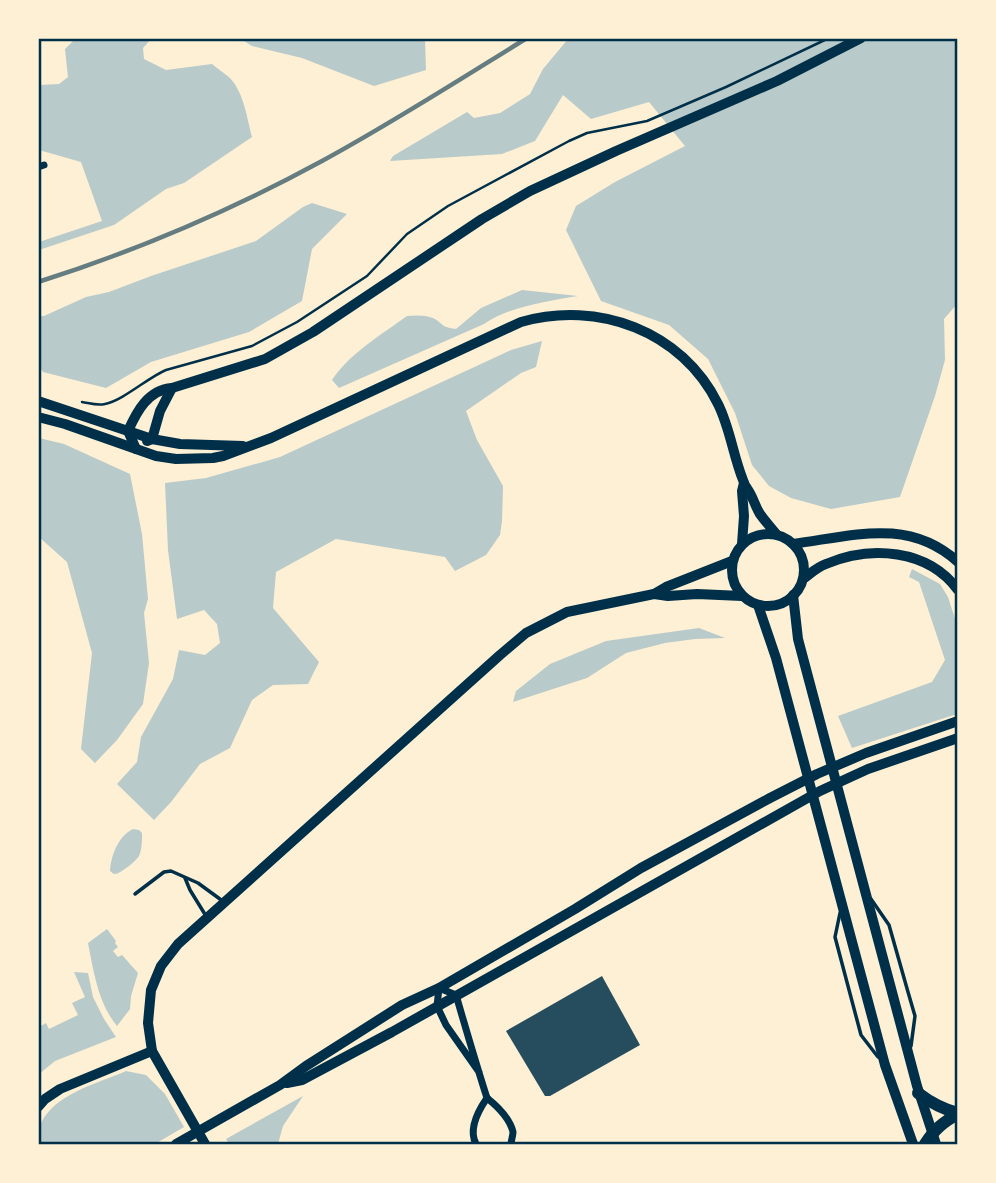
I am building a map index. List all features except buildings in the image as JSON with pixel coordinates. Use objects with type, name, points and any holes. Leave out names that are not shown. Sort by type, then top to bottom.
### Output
[{"type":"highway","points":[[918,1093],[937,1106],[957,1114]]},
{"type":"highway","points":[[931,1141],[939,1125],[957,1114]]},
{"type":"main road","points":[[136,449],[128,431],[135,415],[154,393],[265,359],[313,332],[482,219],[530,191],[777,81],[861,38]]},
{"type":"main road","points":[[38,417],[167,458],[188,460],[223,456],[296,427],[522,322],[560,314],[595,316],[642,330],[669,346],[695,369],[707,384],[726,421],[744,483],[760,513],[777,535]]},
{"type":"main road","points":[[136,449],[152,439],[160,411],[172,388]]},
{"type":"main road","points":[[38,401],[152,439],[180,444],[249,446]]},
{"type":"main road","points":[[742,544],[744,483]]},
{"type":"main road","points":[[758,535],[777,535],[793,544],[803,561],[804,570],[803,579],[793,596],[777,605],[758,605],[742,596],[731,578],[733,561],[742,544],[758,535]]},
{"type":"main road","points":[[793,596],[798,639],[931,1141]]},
{"type":"main road","points":[[758,605],[776,658],[885,1065],[913,1144]]},
{"type":"street","points":[[793,544],[872,533],[896,533],[925,540],[957,562]]},
{"type":"street","points":[[803,579],[819,567],[832,562],[886,553],[922,561],[946,576],[957,590]]},
{"type":"street","points":[[205,1144],[152,1051],[148,1023],[151,990],[161,966],[178,944],[500,654],[526,634],[568,612],[654,594],[733,561]]},
{"type":"street","points":[[654,594],[742,596]]},
{"type":"street","points":[[177,1144],[280,1085],[402,1005],[439,988],[641,869],[770,798],[866,753],[957,721]]},
{"type":"street","points":[[280,1085],[302,1080],[820,791],[868,769],[957,738]]},
{"type":"street","points":[[439,988],[456,995]]},
{"type":"street","points":[[439,988],[437,1006],[446,1025],[479,1072]]},
{"type":"street","points":[[456,995],[487,1098],[506,1117],[513,1133],[511,1144]]},
{"type":"street","points":[[38,1107],[60,1089],[152,1051]]},
{"type":"street","points":[[476,1144],[473,1141],[473,1129],[476,1115],[487,1098]]},
{"type":"lane","points":[[135,894],[164,872],[171,871],[198,883],[224,902]]},
{"type":"lane","points":[[185,878],[207,917]]},
{"type":"path","points":[[74,399],[104,404],[160,373],[252,346],[297,322],[367,276],[407,234],[448,206],[520,167],[587,134],[647,121],[829,38]]},
{"type":"shaded area","points":[[75,39],[151,39],[143,48],[144,59],[166,70],[212,64],[230,78],[239,91],[252,137],[184,183],[166,189],[114,225],[39,250],[39,242],[102,221],[81,162],[39,150],[39,85],[59,84],[68,77],[65,49]]},
{"type":"shaded area","points":[[241,39],[425,39],[426,70],[374,86],[302,58],[252,46]]},
{"type":"shaded area","points":[[568,39],[957,39],[957,304],[944,319],[945,360],[900,497],[831,509],[791,498],[769,486],[752,465],[735,413],[708,359],[669,325],[601,301],[566,230],[576,206],[615,182],[685,146],[649,102],[591,119],[563,95],[535,141],[502,154],[390,161],[393,156],[467,112],[474,118],[500,113],[530,94],[543,69]]},
{"type":"shaded area","points":[[312,203],[347,214],[312,249],[302,301],[249,332],[151,362],[106,388],[43,372],[39,366],[39,316],[86,297],[109,292],[256,241]]},
{"type":"shaded area","points":[[522,290],[578,296],[505,313],[339,388],[332,380],[357,353],[407,316],[430,317],[456,329],[481,308]]},
{"type":"shaded area","points":[[542,341],[536,367],[521,373],[466,411],[477,440],[503,486],[500,535],[486,555],[455,571],[445,557],[336,539],[276,572],[273,608],[319,662],[308,684],[273,685],[252,700],[230,748],[200,764],[154,820],[117,784],[137,762],[141,737],[173,679],[179,650],[205,655],[220,643],[217,624],[204,610],[177,619],[168,550],[165,483],[206,478],[280,457],[511,350]]},
{"type":"shaded area","points":[[39,438],[64,444],[130,474],[142,534],[148,599],[144,613],[149,663],[143,704],[117,740],[95,763],[81,749],[92,653],[67,562],[39,537]]},
{"type":"shaded area","points":[[912,569],[940,584],[948,597],[957,625],[957,714],[852,748],[838,716],[932,682],[945,660],[919,582],[909,577]]},
{"type":"shaded area","points":[[699,628],[725,638],[665,643],[626,653],[587,678],[513,702],[516,691],[550,664],[606,641]]},
{"type":"shaded area","points":[[133,829],[142,833],[139,856],[124,870],[114,874],[110,871],[116,847],[123,836]]},
{"type":"shaded area","points":[[107,929],[118,947],[113,951],[118,957],[122,955],[138,973],[130,1009],[117,1026],[101,998],[88,943]]},
{"type":"shaded area","points":[[74,972],[88,973],[93,997],[116,1037],[55,1061],[39,1074],[39,1027],[46,1023],[49,1029],[78,1015],[72,1003],[85,997]]},
{"type":"shaded area","points":[[126,1071],[146,1075],[165,1094],[184,1127],[155,1144],[39,1144],[39,1128],[45,1116],[64,1098]]},
{"type":"shaded area","points":[[303,1096],[283,1126],[278,1144],[229,1144],[226,1139]]},
{"type":"railway","points":[[38,282],[147,243],[288,179],[374,132],[527,38]]}]
